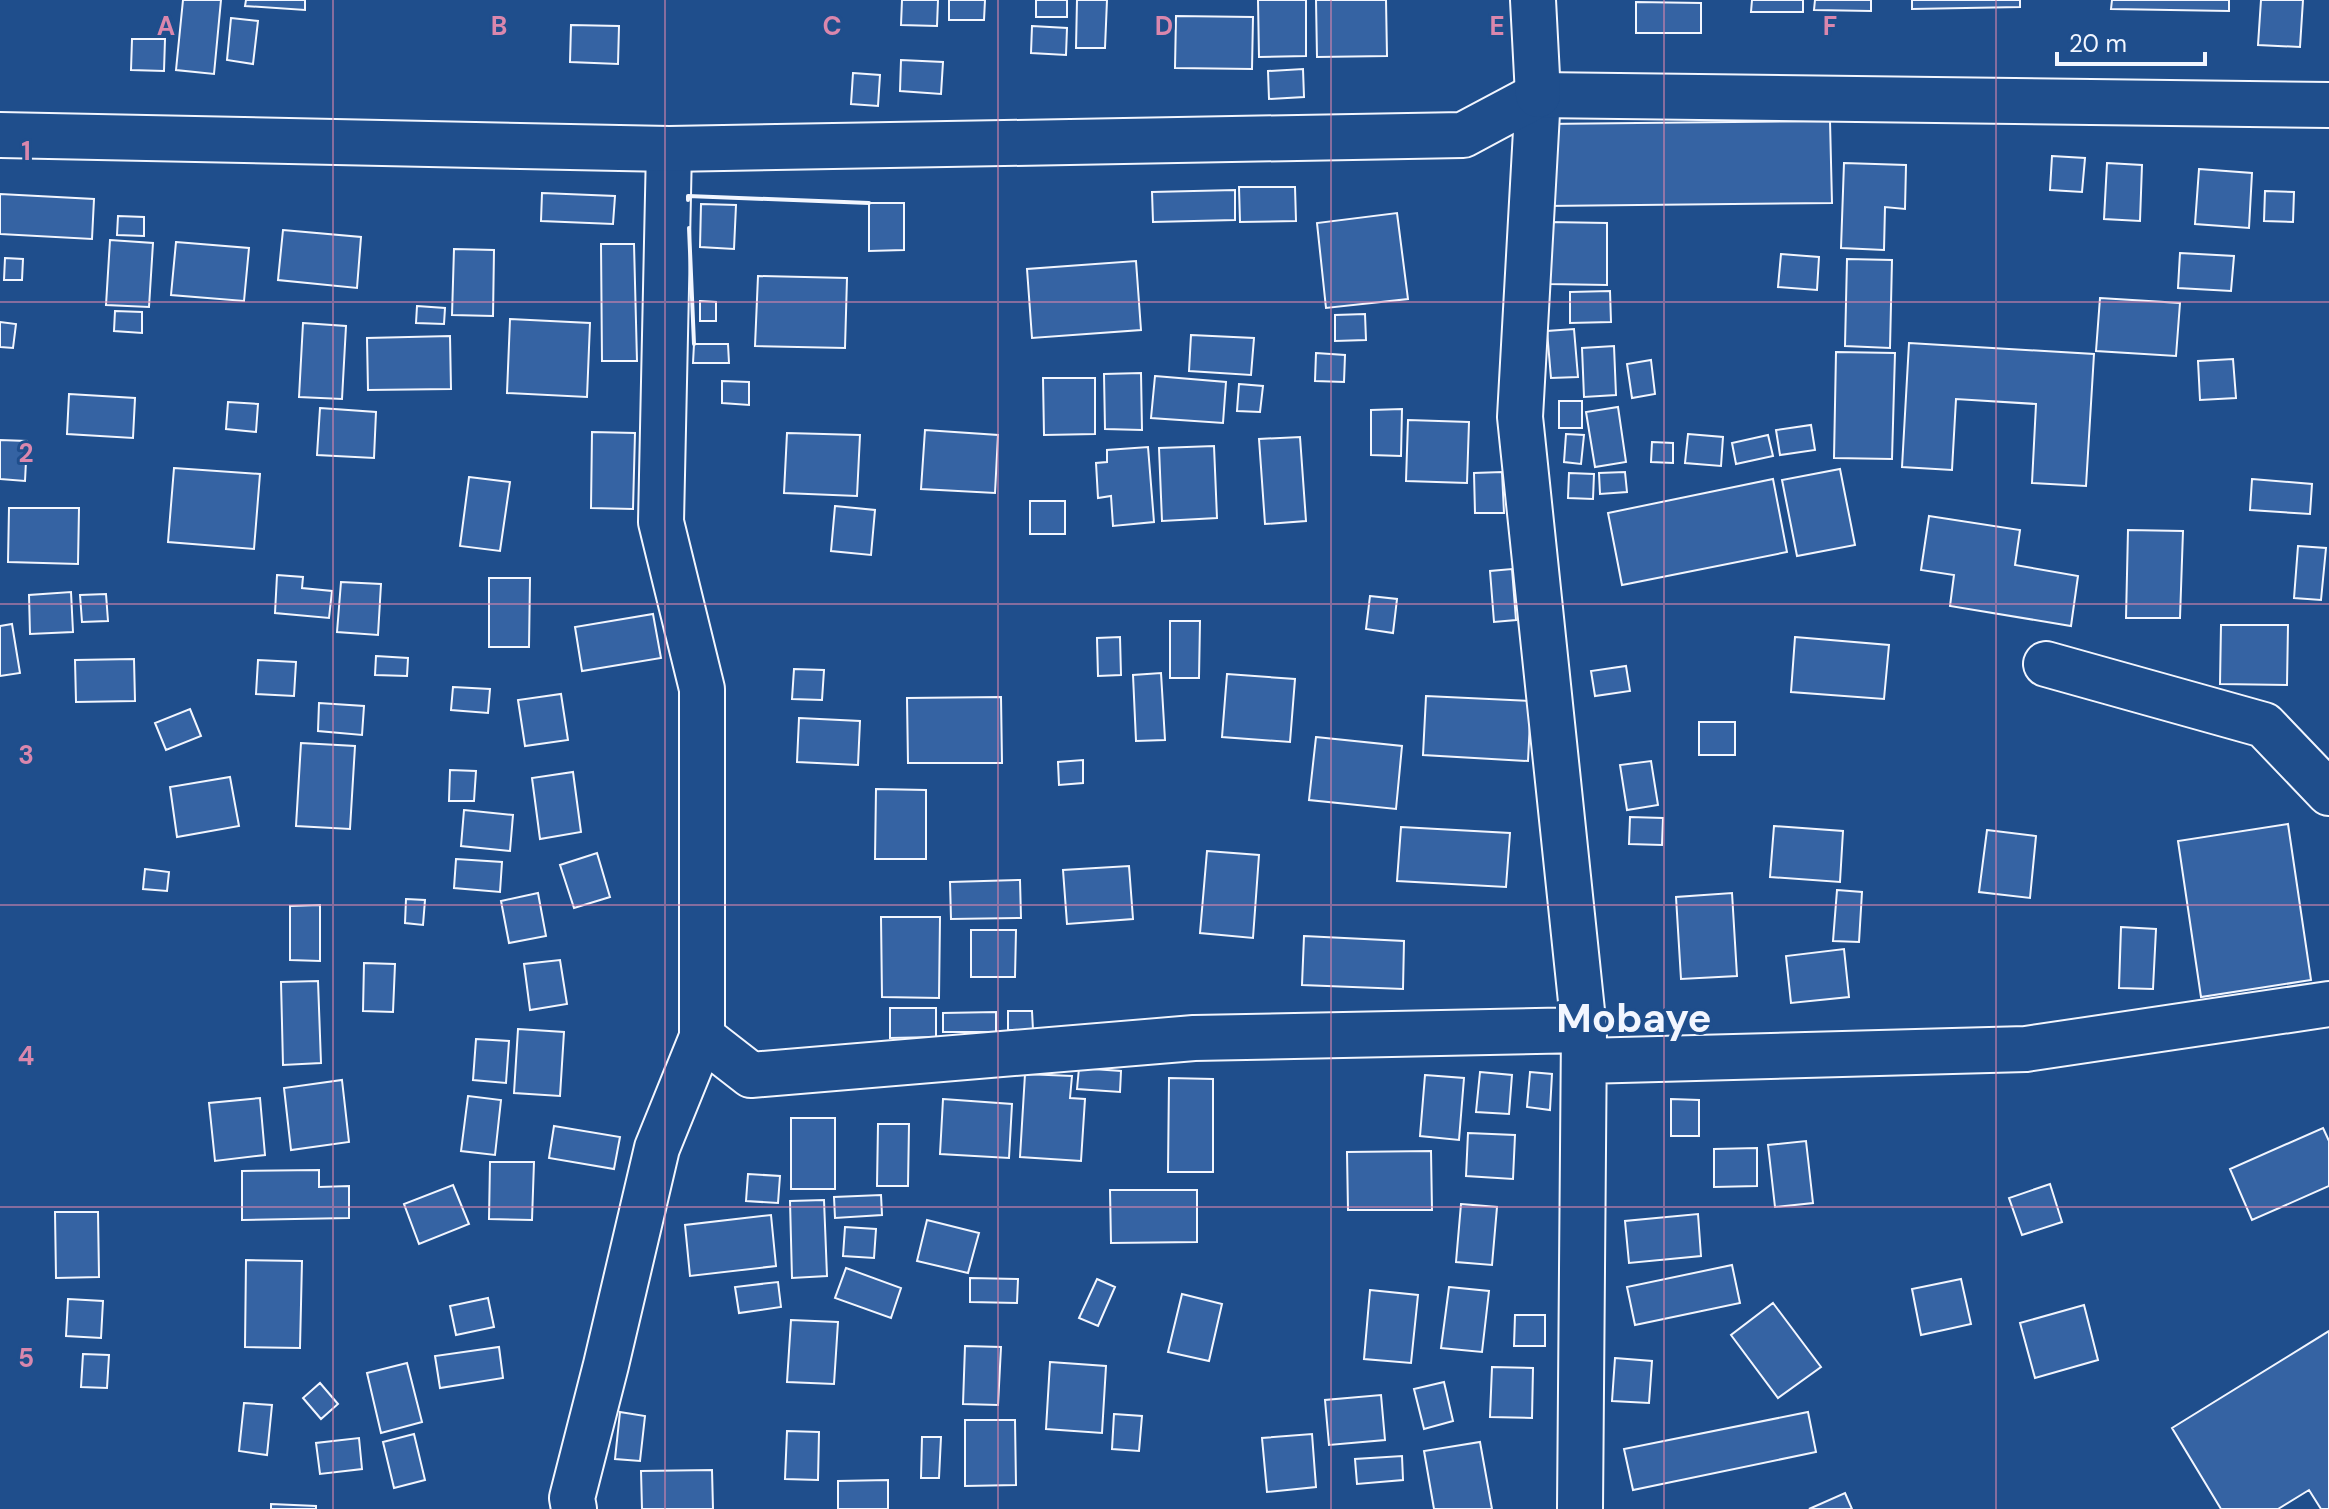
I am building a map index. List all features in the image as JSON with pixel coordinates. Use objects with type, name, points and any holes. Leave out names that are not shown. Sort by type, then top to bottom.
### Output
[{"type":"street","points":[[1533,0],[1538,95],[1520,417],[1584,1045],[1580,1509]]},
{"type":"street","points":[[0,135],[669,149],[1463,135],[1538,95],[2329,105]]},
{"type":"street","points":[[574,1509],[572,1498],[657,1148],[702,1037],[702,689],[661,522],[669,149]]},
{"type":"street","points":[[2046,664],[2264,725],[2329,793]]},
{"type":"street","points":[[702,1037],[751,1075],[1194,1038],[2026,1049],[2329,1004]]},
{"type":"building","points":[[183,0],[221,0],[214,74],[176,70]]},
{"type":"building","points":[[246,0],[305,0],[305,10],[245,6]]},
{"type":"building","points":[[902,0],[938,0],[937,26],[901,25]]},
{"type":"building","points":[[949,0],[985,0],[984,20],[949,20]]},
{"type":"building","points":[[1036,0],[1067,0],[1067,17],[1036,17]]},
{"type":"building","points":[[1077,0],[1107,0],[1105,48],[1076,48]]},
{"type":"building","points":[[1258,0],[1306,0],[1306,56],[1259,57]]},
{"type":"building","points":[[1316,0],[1386,0],[1387,56],[1317,57]]},
{"type":"building","points":[[1752,0],[1803,0],[1803,12],[1751,12]]},
{"type":"building","points":[[1815,0],[1871,0],[1871,11],[1814,10]]},
{"type":"building","points":[[1912,0],[2020,0],[2020,7],[1912,9]]},
{"type":"building","points":[[2112,0],[2229,0],[2229,11],[2111,9]]},
{"type":"building","points":[[2261,0],[2303,0],[2300,47],[2258,45]]},
{"type":"building","points":[[1636,2],[1701,3],[1701,33],[1636,33]]},
{"type":"building","points":[[1176,16],[1253,17],[1252,69],[1175,68]]},
{"type":"building","points":[[231,18],[258,21],[253,64],[227,60]]},
{"type":"building","points":[[571,25],[619,26],[618,64],[570,62]]},
{"type":"building","points":[[1032,26],[1067,28],[1066,55],[1031,53]]},
{"type":"building","points":[[132,39],[165,39],[164,71],[131,70]]},
{"type":"building","points":[[901,60],[943,62],[941,94],[900,91]]},
{"type":"building","points":[[1303,69],[1304,97],[1269,99],[1268,71]]},
{"type":"building","points":[[853,73],[880,75],[878,106],[851,104]]},
{"type":"building","points":[[1830,121],[1832,203],[1545,206],[1544,124]]},
{"type":"building","points":[[2052,156],[2085,158],[2082,192],[2050,190]]},
{"type":"building","points":[[1844,163],[1906,165],[1905,209],[1885,207],[1884,250],[1841,248]]},
{"type":"building","points":[[2107,163],[2142,165],[2140,221],[2104,219]]},
{"type":"building","points":[[2199,169],[2252,173],[2249,228],[2195,224]]},
{"type":"building","points":[[1239,187],[1295,187],[1296,221],[1240,222]]},
{"type":"building","points":[[1235,190],[1235,220],[1153,222],[1152,192]]},
{"type":"building","points":[[2265,191],[2294,192],[2293,222],[2264,221]]},
{"type":"building","points":[[542,193],[615,196],[613,224],[541,221]]},
{"type":"building","points":[[0,194],[94,199],[92,239],[0,234]]},
{"type":"building","points":[[869,203],[904,203],[904,250],[869,251]]},
{"type":"building","points":[[701,204],[736,205],[734,249],[700,247]]},
{"type":"building","points":[[1397,213],[1408,299],[1326,308],[1317,223]]},
{"type":"building","points":[[118,216],[144,217],[144,236],[117,235]]},
{"type":"building","points":[[1549,222],[1607,223],[1607,285],[1548,284]]},
{"type":"building","points":[[283,230],[361,237],[357,288],[278,280]]},
{"type":"building","points":[[110,240],[153,243],[149,307],[106,305]]},
{"type":"building","points":[[176,242],[249,248],[244,301],[171,295]]},
{"type":"building","points":[[601,244],[634,244],[637,361],[602,361]]},
{"type":"building","points":[[454,249],[494,250],[493,316],[452,315]]},
{"type":"building","points":[[2180,253],[2234,256],[2231,291],[2178,288]]},
{"type":"building","points":[[1781,254],[1819,257],[1817,290],[1778,287]]},
{"type":"building","points":[[5,258],[23,259],[22,280],[4,280]]},
{"type":"building","points":[[1847,259],[1892,260],[1890,348],[1845,346]]},
{"type":"building","points":[[1136,261],[1141,330],[1032,338],[1027,269]]},
{"type":"building","points":[[758,276],[847,278],[845,348],[755,346]]},
{"type":"building","points":[[1610,291],[1611,322],[1570,323],[1570,292]]},
{"type":"building","points":[[2100,298],[2180,303],[2176,356],[2096,351]]},
{"type":"building","points":[[700,301],[716,302],[716,321],[700,321]]},
{"type":"building","points":[[417,306],[445,308],[444,324],[416,323]]},
{"type":"building","points":[[115,311],[142,312],[142,333],[114,331]]},
{"type":"building","points":[[1365,314],[1366,340],[1335,341],[1335,315]]},
{"type":"building","points":[[510,319],[590,323],[587,397],[507,393]]},
{"type":"building","points":[[0,322],[16,324],[13,348],[0,347]]},
{"type":"building","points":[[303,323],[346,326],[342,399],[299,397]]},
{"type":"building","points":[[1574,329],[1578,377],[1551,378],[1547,331]]},
{"type":"building","points":[[1191,335],[1254,338],[1251,375],[1189,371]]},
{"type":"building","points":[[450,336],[451,389],[368,390],[367,338]]},
{"type":"building","points":[[1909,343],[2094,354],[2086,486],[2032,483],[2036,404],[1956,399],[1952,470],[1902,467]]},
{"type":"building","points":[[694,344],[728,344],[729,363],[693,363]]},
{"type":"building","points":[[1614,346],[1616,395],[1584,397],[1582,348]]},
{"type":"building","points":[[1836,352],[1895,353],[1892,459],[1834,458]]},
{"type":"building","points":[[1316,353],[1345,355],[1344,382],[1315,381]]},
{"type":"building","points":[[2233,359],[2236,398],[2200,400],[2198,361]]},
{"type":"building","points":[[1651,360],[1655,394],[1632,398],[1627,364]]},
{"type":"building","points":[[1141,373],[1142,430],[1105,429],[1104,374]]},
{"type":"building","points":[[1155,376],[1226,382],[1223,423],[1151,418]]},
{"type":"building","points":[[1043,378],[1095,378],[1095,434],[1044,435]]},
{"type":"building","points":[[722,381],[749,382],[749,405],[722,403]]},
{"type":"building","points":[[1239,384],[1263,386],[1260,412],[1237,411]]},
{"type":"building","points":[[69,394],[135,398],[133,438],[67,434]]},
{"type":"building","points":[[1559,401],[1582,401],[1582,428],[1559,428]]},
{"type":"building","points":[[228,402],[258,404],[256,432],[226,429]]},
{"type":"building","points":[[1618,407],[1626,462],[1595,467],[1586,412]]},
{"type":"building","points":[[320,408],[376,412],[374,458],[317,455]]},
{"type":"building","points":[[1402,409],[1401,456],[1371,455],[1371,410]]},
{"type":"building","points":[[1408,420],[1469,422],[1467,483],[1406,481]]},
{"type":"building","points":[[1811,425],[1815,450],[1780,455],[1776,430]]},
{"type":"building","points":[[925,430],[998,435],[995,493],[921,489]]},
{"type":"building","points":[[592,432],[635,433],[633,509],[591,508]]},
{"type":"building","points":[[787,433],[860,435],[857,496],[784,493]]},
{"type":"building","points":[[1566,434],[1584,435],[1581,464],[1564,462]]},
{"type":"building","points":[[1688,434],[1723,437],[1721,466],[1685,463]]},
{"type":"building","points":[[1768,435],[1773,456],[1736,464],[1732,443]]},
{"type":"building","points":[[1300,437],[1306,521],[1265,524],[1259,439]]},
{"type":"building","points":[[0,440],[27,441],[25,481],[0,479]]},
{"type":"building","points":[[1652,442],[1673,443],[1673,463],[1651,462]]},
{"type":"building","points":[[1214,446],[1217,518],[1162,521],[1159,448]]},
{"type":"building","points":[[1148,447],[1154,522],[1113,526],[1111,496],[1098,498],[1096,463],[1107,462],[1107,450]]},
{"type":"building","points":[[174,468],[260,474],[254,549],[168,542]]},
{"type":"building","points":[[1840,469],[1855,545],[1797,556],[1782,480]]},
{"type":"building","points":[[1502,472],[1504,513],[1475,513],[1474,473]]},
{"type":"building","points":[[1625,472],[1627,492],[1600,494],[1599,473]]},
{"type":"building","points":[[1569,473],[1594,474],[1593,499],[1568,498]]},
{"type":"building","points":[[469,477],[510,482],[500,551],[460,546]]},
{"type":"building","points":[[1773,479],[1787,552],[1622,585],[1608,513]]},
{"type":"building","points":[[2252,479],[2312,484],[2310,514],[2250,510]]},
{"type":"building","points":[[1030,501],[1065,501],[1065,534],[1030,534]]},
{"type":"building","points":[[835,506],[875,510],[871,555],[831,551]]},
{"type":"building","points":[[9,508],[79,508],[78,564],[8,562]]},
{"type":"building","points":[[1929,516],[2020,530],[2015,565],[2078,576],[2071,626],[1950,606],[1954,575],[1921,570]]},
{"type":"building","points":[[2128,530],[2183,531],[2180,618],[2126,618]]},
{"type":"building","points":[[2298,546],[2326,548],[2321,600],[2294,598]]},
{"type":"building","points":[[1512,569],[1516,620],[1494,622],[1490,571]]},
{"type":"building","points":[[277,575],[303,577],[302,588],[332,591],[329,618],[275,613]]},
{"type":"building","points":[[489,578],[530,578],[529,647],[489,647]]},
{"type":"building","points":[[341,582],[381,584],[378,635],[337,632]]},
{"type":"building","points":[[71,592],[73,632],[30,634],[29,595]]},
{"type":"building","points":[[106,594],[108,621],[82,622],[80,595]]},
{"type":"building","points":[[1370,596],[1397,599],[1393,633],[1366,629]]},
{"type":"building","points":[[653,614],[661,658],[582,671],[575,627]]},
{"type":"building","points":[[1170,621],[1200,621],[1199,678],[1170,678]]},
{"type":"building","points":[[12,624],[20,673],[0,676],[0,626]]},
{"type":"building","points":[[2221,625],[2288,625],[2287,685],[2220,684]]},
{"type":"building","points":[[1120,637],[1121,675],[1098,676],[1097,638]]},
{"type":"building","points":[[1795,637],[1889,645],[1884,699],[1791,692]]},
{"type":"building","points":[[376,656],[408,658],[407,676],[375,675]]},
{"type":"building","points":[[134,659],[135,701],[76,702],[75,660]]},
{"type":"building","points":[[258,660],[296,662],[294,696],[256,694]]},
{"type":"building","points":[[1626,666],[1630,691],[1595,696],[1591,671]]},
{"type":"building","points":[[794,669],[824,670],[822,700],[792,699]]},
{"type":"building","points":[[1161,673],[1165,740],[1136,741],[1133,675]]},
{"type":"building","points":[[1227,674],[1295,679],[1290,742],[1222,737]]},
{"type":"building","points":[[453,687],[490,689],[488,713],[451,710]]},
{"type":"building","points":[[561,694],[568,740],[525,746],[518,700]]},
{"type":"building","points":[[1426,696],[1531,701],[1528,761],[1423,755]]},
{"type":"building","points":[[1001,697],[1002,763],[908,763],[907,698]]},
{"type":"building","points":[[319,703],[364,706],[362,735],[318,731]]},
{"type":"building","points":[[190,709],[201,736],[166,750],[155,723]]},
{"type":"building","points":[[799,718],[860,721],[858,765],[797,762]]},
{"type":"building","points":[[1699,722],[1735,722],[1735,755],[1699,755]]},
{"type":"building","points":[[1316,737],[1402,746],[1396,809],[1309,800]]},
{"type":"building","points":[[301,743],[355,746],[350,829],[296,826]]},
{"type":"building","points":[[1083,760],[1083,783],[1059,785],[1058,762]]},
{"type":"building","points":[[1651,761],[1658,805],[1627,810],[1620,765]]},
{"type":"building","points":[[450,770],[476,771],[474,801],[449,801]]},
{"type":"building","points":[[573,772],[581,832],[540,839],[532,778]]},
{"type":"building","points":[[230,777],[239,826],[177,837],[170,787]]},
{"type":"building","points":[[876,789],[926,790],[926,859],[875,859]]},
{"type":"building","points":[[464,810],[513,815],[510,851],[461,846]]},
{"type":"building","points":[[1630,817],[1663,818],[1662,845],[1629,844]]},
{"type":"building","points":[[2288,824],[2311,980],[2201,997],[2178,841]]},
{"type":"building","points":[[1774,826],[1843,831],[1840,882],[1770,877]]},
{"type":"building","points":[[1401,827],[1510,833],[1506,887],[1397,881]]},
{"type":"building","points":[[1987,830],[2036,836],[2030,898],[1979,892]]},
{"type":"building","points":[[1207,851],[1259,855],[1253,938],[1200,933]]},
{"type":"building","points":[[597,853],[610,897],[574,908],[560,865]]},
{"type":"building","points":[[456,859],[502,862],[500,892],[454,888]]},
{"type":"building","points":[[1129,866],[1133,919],[1067,924],[1063,870]]},
{"type":"building","points":[[145,869],[169,872],[167,891],[143,889]]},
{"type":"building","points":[[1020,880],[1021,918],[951,919],[950,882]]},
{"type":"building","points":[[1837,890],[1862,892],[1859,942],[1833,941]]},
{"type":"building","points":[[538,893],[546,936],[509,943],[501,901]]},
{"type":"building","points":[[1732,893],[1737,976],[1681,979],[1676,897]]},
{"type":"building","points":[[406,899],[425,900],[423,925],[405,923]]},
{"type":"building","points":[[320,905],[320,961],[290,960],[290,906]]},
{"type":"building","points":[[881,917],[940,917],[939,998],[882,997]]},
{"type":"building","points":[[2121,927],[2156,929],[2153,989],[2119,988]]},
{"type":"building","points":[[971,930],[1016,930],[1015,977],[971,977]]},
{"type":"building","points":[[1304,936],[1404,941],[1403,989],[1302,985]]},
{"type":"building","points":[[1844,949],[1849,997],[1791,1003],[1786,956]]},
{"type":"building","points":[[560,960],[567,1004],[530,1010],[524,964]]},
{"type":"building","points":[[364,963],[395,964],[393,1012],[363,1011]]},
{"type":"building","points":[[318,981],[321,1063],[283,1065],[281,982]]},
{"type":"building","points":[[890,1008],[936,1008],[936,1037],[890,1038]]},
{"type":"building","points":[[1008,1011],[1032,1011],[1033,1030],[1008,1030]]},
{"type":"building","points":[[996,1012],[996,1032],[943,1032],[943,1013]]},
{"type":"building","points":[[518,1029],[564,1032],[560,1096],[514,1093]]},
{"type":"building","points":[[476,1039],[509,1041],[506,1083],[473,1080]]},
{"type":"building","points":[[1079,1068],[1121,1071],[1120,1092],[1077,1089]]},
{"type":"building","points":[[1480,1072],[1512,1075],[1509,1114],[1476,1112]]},
{"type":"building","points":[[1530,1072],[1552,1074],[1550,1110],[1527,1107]]},
{"type":"building","points":[[1025,1074],[1072,1076],[1070,1098],[1085,1099],[1081,1161],[1020,1157]]},
{"type":"building","points":[[1425,1075],[1464,1078],[1459,1140],[1420,1136]]},
{"type":"building","points":[[1169,1078],[1213,1079],[1213,1172],[1168,1172]]},
{"type":"building","points":[[342,1080],[349,1142],[291,1150],[284,1088]]},
{"type":"building","points":[[468,1096],[501,1100],[495,1155],[461,1151]]},
{"type":"building","points":[[260,1098],[265,1155],[215,1161],[209,1103]]},
{"type":"building","points":[[943,1099],[1012,1104],[1009,1158],[940,1154]]},
{"type":"building","points":[[1671,1099],[1699,1100],[1699,1136],[1671,1136]]},
{"type":"building","points":[[791,1118],[835,1118],[835,1189],[791,1189]]},
{"type":"building","points":[[878,1124],[909,1124],[908,1186],[877,1186]]},
{"type":"building","points":[[554,1126],[620,1137],[614,1169],[549,1158]]},
{"type":"building","points":[[2323,1128],[2329,1141],[2329,1186],[2252,1220],[2230,1169]]},
{"type":"building","points":[[1468,1133],[1515,1135],[1513,1179],[1466,1176]]},
{"type":"building","points":[[1806,1141],[1813,1203],[1775,1207],[1768,1145]]},
{"type":"building","points":[[1757,1148],[1757,1186],[1714,1187],[1714,1149]]},
{"type":"building","points":[[1431,1151],[1432,1210],[1348,1210],[1347,1152]]},
{"type":"building","points":[[490,1162],[534,1162],[532,1220],[489,1219]]},
{"type":"building","points":[[319,1170],[319,1187],[349,1186],[349,1218],[242,1220],[242,1171]]},
{"type":"building","points":[[748,1174],[780,1176],[778,1203],[746,1201]]},
{"type":"building","points":[[2050,1184],[2062,1222],[2022,1235],[2009,1198]]},
{"type":"building","points":[[453,1185],[469,1224],[419,1244],[404,1204]]},
{"type":"building","points":[[1110,1190],[1197,1190],[1197,1242],[1111,1243]]},
{"type":"building","points":[[881,1195],[882,1215],[835,1218],[834,1197]]},
{"type":"building","points":[[824,1200],[827,1276],[792,1278],[790,1201]]},
{"type":"building","points":[[1461,1204],[1497,1207],[1492,1265],[1456,1262]]},
{"type":"building","points":[[55,1212],[98,1212],[99,1277],[56,1278]]},
{"type":"building","points":[[1698,1214],[1701,1256],[1629,1263],[1625,1221]]},
{"type":"building","points":[[771,1215],[776,1266],[690,1276],[685,1225]]},
{"type":"building","points":[[927,1220],[979,1233],[968,1273],[917,1261]]},
{"type":"building","points":[[845,1227],[876,1229],[874,1258],[843,1256]]},
{"type":"building","points":[[246,1260],[302,1261],[300,1348],[245,1347]]},
{"type":"building","points":[[1732,1265],[1740,1303],[1635,1325],[1627,1287]]},
{"type":"building","points":[[846,1268],[901,1288],[891,1318],[835,1298]]},
{"type":"building","points":[[970,1278],[1018,1279],[1017,1303],[970,1302]]},
{"type":"building","points":[[1097,1279],[1115,1287],[1098,1326],[1079,1318]]},
{"type":"building","points":[[1961,1279],[1971,1324],[1921,1335],[1912,1289]]},
{"type":"building","points":[[778,1282],[781,1307],[739,1313],[735,1287]]},
{"type":"building","points":[[1449,1287],[1489,1291],[1482,1352],[1441,1348]]},
{"type":"building","points":[[1370,1290],[1418,1295],[1411,1363],[1364,1359]]},
{"type":"building","points":[[1182,1294],[1222,1304],[1209,1361],[1168,1352]]},
{"type":"building","points":[[488,1298],[494,1327],[456,1335],[450,1306]]},
{"type":"building","points":[[68,1299],[103,1301],[101,1338],[66,1336]]},
{"type":"building","points":[[1773,1303],[1821,1367],[1778,1398],[1731,1335]]},
{"type":"building","points":[[2084,1305],[2098,1360],[2035,1378],[2020,1323]]},
{"type":"building","points":[[1515,1315],[1545,1315],[1545,1346],[1514,1346]]},
{"type":"building","points":[[791,1320],[838,1322],[834,1384],[787,1382]]},
{"type":"building","points":[[2329,1331],[2329,1509],[2321,1509],[2309,1490],[2278,1509],[2221,1509],[2172,1428]]},
{"type":"building","points":[[965,1346],[1001,1347],[998,1405],[963,1404]]},
{"type":"building","points":[[499,1347],[503,1378],[440,1388],[435,1356]]},
{"type":"building","points":[[83,1354],[109,1355],[107,1388],[81,1387]]},
{"type":"building","points":[[1615,1358],[1652,1361],[1649,1403],[1612,1401]]},
{"type":"building","points":[[1050,1362],[1106,1366],[1102,1433],[1046,1429]]},
{"type":"building","points":[[407,1363],[422,1422],[381,1433],[367,1373]]},
{"type":"building","points":[[1492,1367],[1533,1368],[1532,1418],[1490,1417]]},
{"type":"building","points":[[1444,1382],[1453,1421],[1424,1429],[1414,1389]]},
{"type":"building","points":[[320,1383],[338,1404],[321,1419],[303,1398]]},
{"type":"building","points":[[1381,1395],[1385,1440],[1329,1445],[1325,1400]]},
{"type":"building","points":[[244,1403],[272,1405],[267,1455],[239,1451]]},
{"type":"building","points":[[620,1412],[645,1416],[640,1461],[615,1459]]},
{"type":"building","points":[[1808,1412],[1816,1452],[1633,1490],[1624,1449]]},
{"type":"building","points":[[1114,1414],[1142,1416],[1139,1451],[1112,1449]]},
{"type":"building","points":[[965,1420],[1015,1420],[1016,1485],[965,1486]]},
{"type":"building","points":[[787,1431],[819,1432],[818,1480],[785,1479]]},
{"type":"building","points":[[414,1434],[425,1480],[394,1488],[383,1442]]},
{"type":"building","points":[[1312,1434],[1316,1487],[1267,1492],[1262,1438]]},
{"type":"building","points":[[922,1437],[941,1437],[939,1478],[921,1478]]},
{"type":"building","points":[[359,1438],[362,1469],[320,1474],[316,1443]]},
{"type":"building","points":[[1480,1442],[1492,1509],[1434,1509],[1424,1451]]},
{"type":"building","points":[[1402,1456],[1403,1480],[1357,1484],[1355,1459]]},
{"type":"building","points":[[712,1470],[713,1509],[642,1509],[641,1471]]},
{"type":"building","points":[[888,1480],[888,1509],[838,1509],[838,1481]]},
{"type":"building","points":[[1845,1493],[1852,1509],[1809,1509]]},
{"type":"building","points":[[271,1504],[316,1506],[316,1509],[271,1509]]},
{"type":"wall","points":[[688,200],[688,196],[869,203]]},
{"type":"wall","points":[[689,228],[694,344]]},
{"type":"district","name":"Mobaye","points":[[1634,1018]]}]
